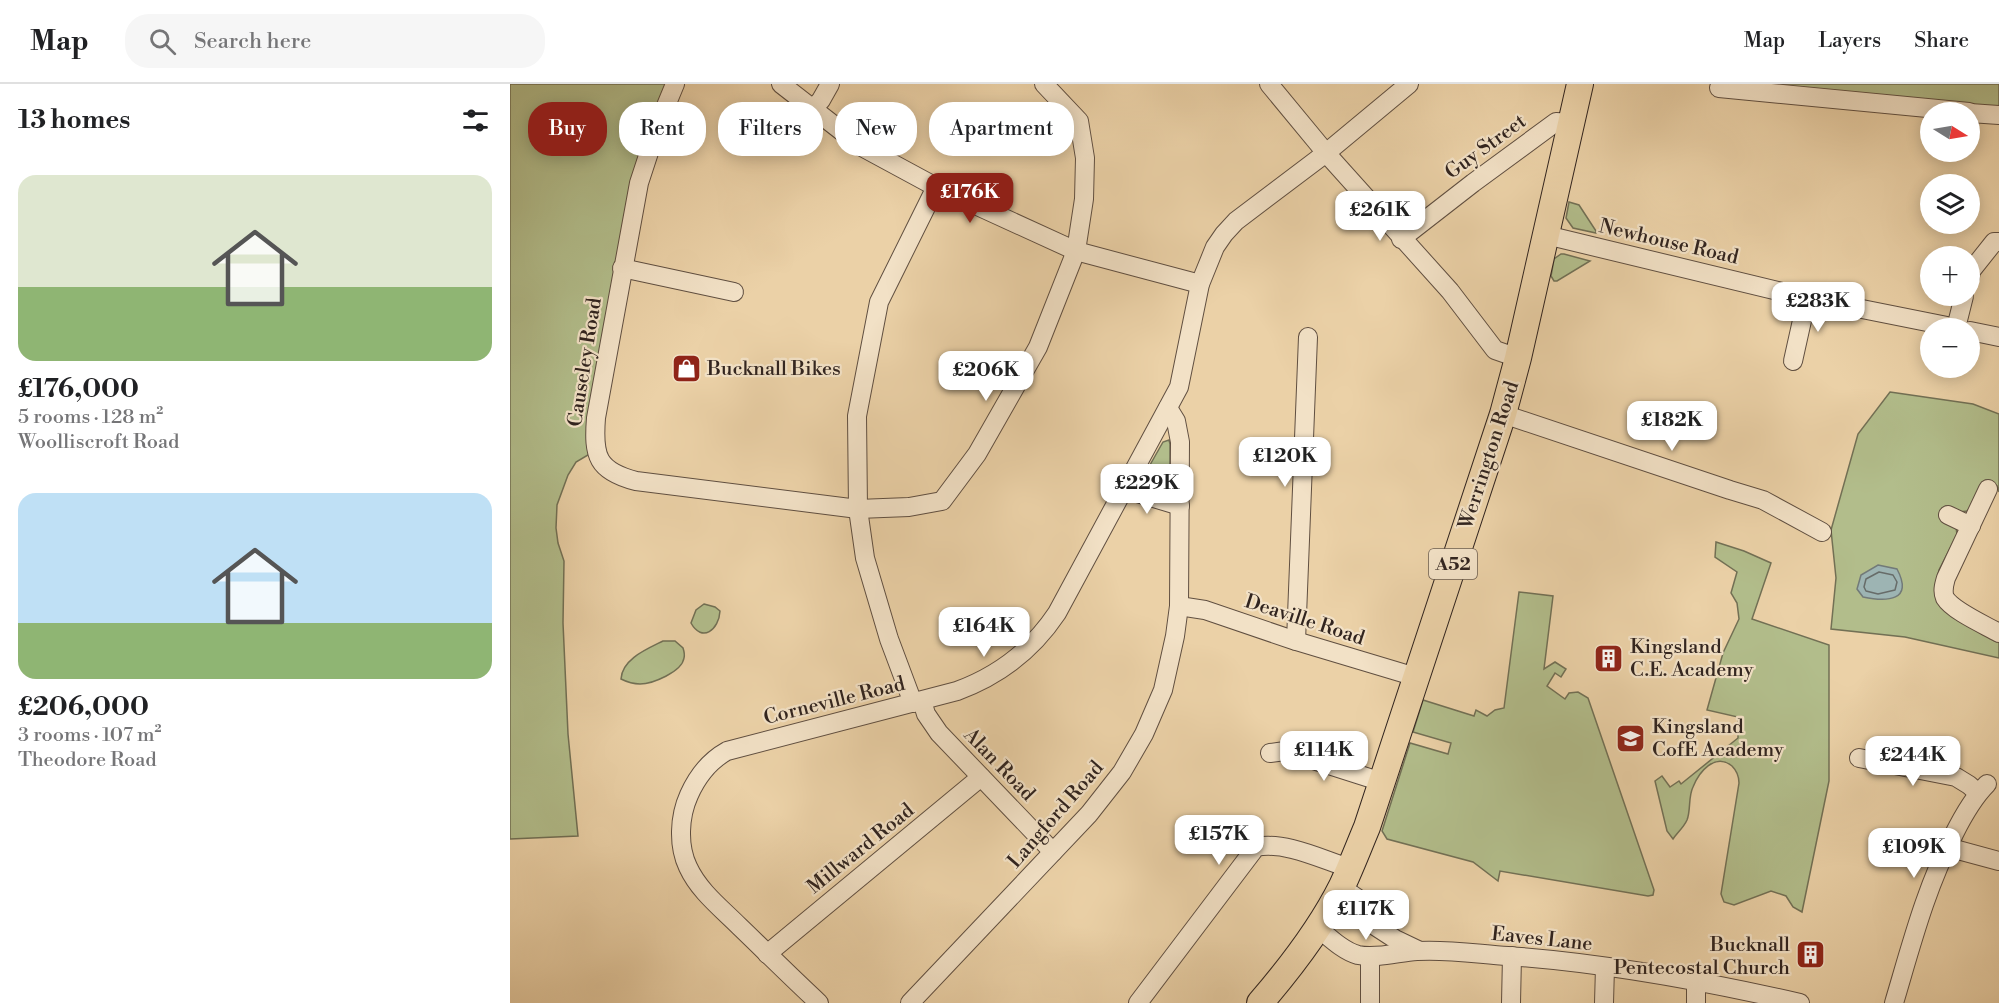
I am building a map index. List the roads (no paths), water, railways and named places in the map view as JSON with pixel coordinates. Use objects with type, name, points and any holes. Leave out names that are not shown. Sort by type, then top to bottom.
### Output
[{"type":"highway","name":"Werrington Road","points":[[1260,1003],[1281,979],[1317,927],[1345,878],[1367,827],[1503,414],[1518,358],[1580,84]]},
{"type":"street","name":"Causeley Road","points":[[675,84],[657,125],[639,183],[596,418],[594,441],[596,455],[611,472],[636,480],[858,509],[909,507],[942,501],[977,454],[1038,347],[1076,251],[1084,188],[1085,158],[1079,121],[1044,84]]},
{"type":"street","points":[[781,84],[804,102]]},
{"type":"street","points":[[819,102],[830,84]]},
{"type":"street","points":[[1269,84],[1401,239],[1450,291],[1495,350],[1518,358]]},
{"type":"street","name":"Corneville Road","points":[[819,1003],[703,890],[687,866],[682,843],[682,819],[692,788],[708,765],[728,752],[957,691],[991,675],[1017,657],[1038,637],[1057,612],[1181,380],[1200,284],[1215,247],[1230,227],[1326,153],[1409,84]]},
{"type":"street","points":[[1719,88],[1920,107]]},
{"type":"street","points":[[1980,113],[1999,115]]},
{"type":"street","points":[[823,117],[862,147],[936,187],[1076,251],[1200,284]]},
{"type":"street","name":"Guy Street","points":[[1401,239],[1556,122],[1571,123]]},
{"type":"street","name":"Alan Road","points":[[936,187],[879,302],[857,416],[858,509],[865,558],[889,639],[917,702],[931,723],[1053,852]]},
{"type":"street","name":"Newhouse Road","points":[[1546,235],[1807,298],[1920,321]]},
{"type":"street","points":[[1980,260],[1994,242],[1999,242]]},
{"type":"street","points":[[622,268],[734,292]]},
{"type":"street","points":[[1793,361],[1807,298]]},
{"type":"street","points":[[1980,333],[1999,337]]},
{"type":"street","points":[[1296,641],[1308,337]]},
{"type":"street","name":"Langford Road","points":[[910,1003],[1102,799],[1122,772],[1144,734],[1163,690],[1179,606],[1179,432],[1176,421],[1168,408]]},
{"type":"street","points":[[1503,414],[1763,500],[1822,532]]},
{"type":"street","points":[[1124,489],[1180,506]]},
{"type":"street","points":[[1988,489],[1943,589],[1946,599],[1958,610],[1999,633]]},
{"type":"street","points":[[1948,515],[1971,526]]},
{"type":"street","name":"Deaville Road","points":[[1179,606],[1205,609],[1296,641],[1416,677]]},
{"type":"street","points":[[1270,753],[1285,751],[1382,782]]},
{"type":"street","points":[[1859,758],[1956,777],[1969,785],[1983,789],[1947,847],[1916,928],[1894,1003]]},
{"type":"street","name":"Millward Road","points":[[768,954],[981,777]]},
{"type":"street","points":[[1138,1003],[1256,847],[1268,844],[1281,846],[1345,878]]},
{"type":"street","points":[[1947,847],[1999,861]]},
{"type":"street","name":"Eaves Lane","points":[[1345,878],[1375,926],[1419,951]]},
{"type":"street","name":"Eaves Lane","points":[[1317,927],[1357,955],[1370,956],[1419,951],[1512,956],[1605,966],[1696,981],[1800,1003]]},
{"type":"street","points":[[1370,956],[1370,1003]]},
{"type":"street","points":[[1511,1003],[1512,956]]},
{"type":"street","points":[[1604,1003],[1605,966]]},
{"type":"street","points":[[1696,981],[1696,1003]]},
{"type":"water","points":[[1878,565],[1897,569],[1902,588],[1895,597],[1881,599],[1863,597],[1857,589],[1861,575]]},
{"type":"place","name":"Bucknall Bikes","points":[[686,368]]},
{"type":"place","name":"Kingsland C.E. Academy","points":[[1609,658]]},
{"type":"place","name":"Kingsland CofE Academy","points":[[1631,738]]},
{"type":"place","name":"Bucknall Pentecostal Church","points":[[1811,955]]}]
